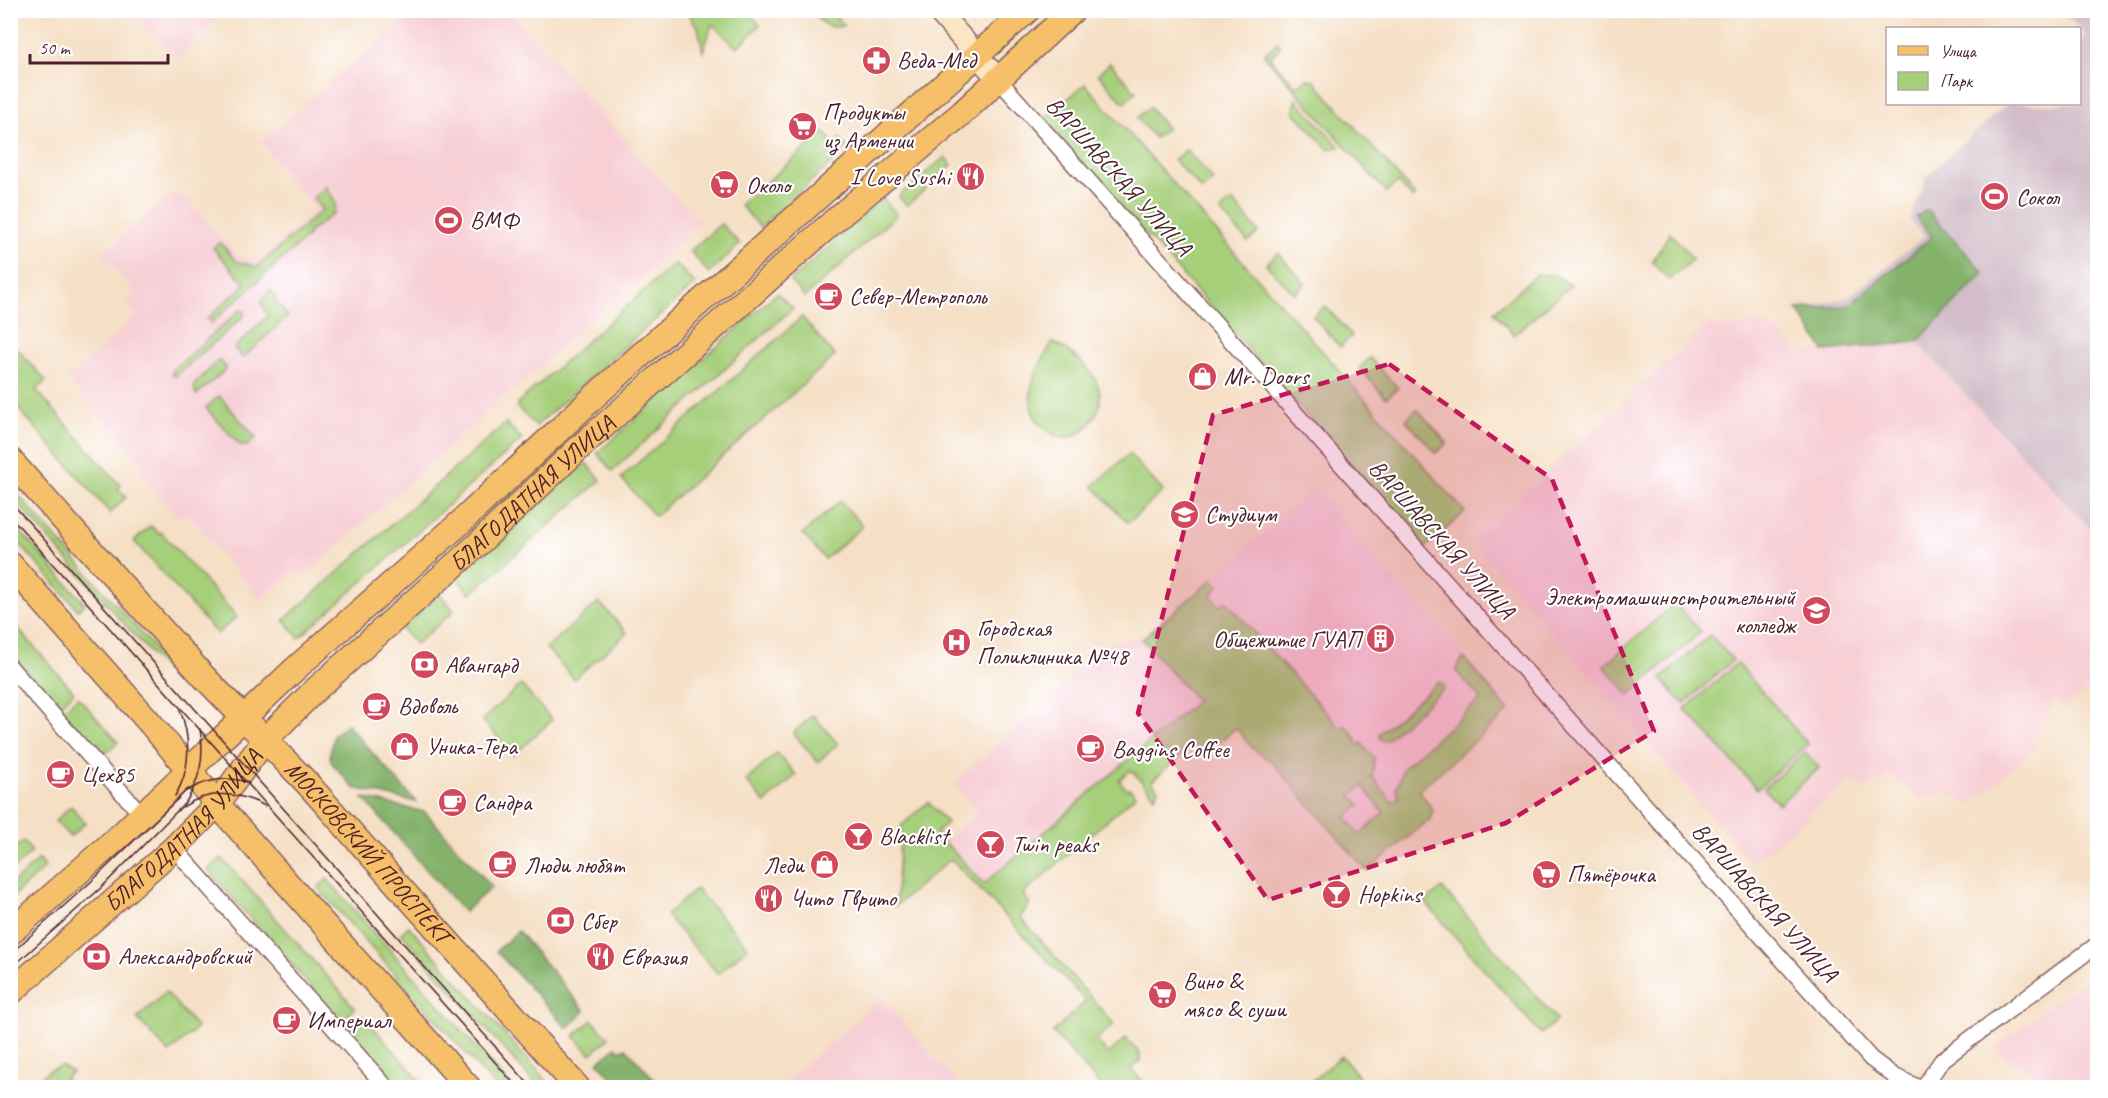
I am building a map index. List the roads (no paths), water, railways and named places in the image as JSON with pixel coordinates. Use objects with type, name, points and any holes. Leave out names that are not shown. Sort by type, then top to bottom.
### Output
[{"type":"main road","name":"БЛАГОДАТНАЯ УЛИЦА","points":[[10,933],[142,815],[295,669],[460,523],[596,395],[1028,10]]},
{"type":"main road","name":"БЛАГОДАТНАЯ УЛИЦА","points":[[10,993],[174,848],[217,804],[265,740],[314,690],[477,545],[564,462],[1073,10]]},
{"type":"main road","name":"МОСКОВСКИЙ ПРОСПЕКТ","points":[[10,460],[244,720],[307,783],[578,1088]]},
{"type":"main road","points":[[10,564],[217,804],[469,1088]]},
{"type":"street","name":"ВАРШАВСКАЯ УЛИЦА","points":[[937,10],[1871,1059],[1894,1076],[1921,1088]]},
{"type":"street","points":[[10,667],[142,815]]},
{"type":"street","points":[[174,848],[387,1088]]},
{"type":"street","points":[[1921,1088],[1942,1060],[2097,944]]},
{"type":"tram line","points":[[10,501],[532,1088]]},
{"type":"tram line","points":[[10,516],[518,1088]]},
{"type":"tram line","points":[[175,796],[184,776],[188,754],[186,732],[180,710]]},
{"type":"tram line","points":[[10,969],[102,887],[186,802],[195,785],[200,767],[202,748],[200,729]]},
{"type":"tram line","points":[[10,954],[94,879],[186,791],[217,780],[233,779],[249,783]]},
{"type":"tram line","points":[[183,807],[203,797],[224,794],[245,798],[265,806]]},
{"type":"place","name":"Веда-Мед","points":[[876,60]]},
{"type":"place","name":"Продукты из Армении","points":[[802,126]]},
{"type":"place","name":"I Love Sushi","points":[[971,177]]},
{"type":"place","name":"Около","points":[[725,185]]},
{"type":"place","name":"Сокол","points":[[1995,197]]},
{"type":"place","name":"ВМФ","points":[[449,220]]},
{"type":"place","name":"Север-Метрополь","points":[[828,296]]},
{"type":"place","name":"Mr. Doors","points":[[1203,376]]},
{"type":"place","name":"Студиум","points":[[1184,514]]},
{"type":"place","name":"Электромашиностроительный колледж","points":[[1816,611]]},
{"type":"place","name":"Общежитие ГУАП","points":[[1381,639]]},
{"type":"place","name":"Городская Поликлиника №48","points":[[956,642]]},
{"type":"place","name":"Авангард","points":[[424,665]]},
{"type":"place","name":"Вдоволь","points":[[377,706]]},
{"type":"place","name":"Уника-Тера","points":[[405,746]]},
{"type":"place","name":"Baggins Coffee","points":[[1091,749]]},
{"type":"place","name":"Цех85","points":[[60,774]]},
{"type":"place","name":"Сандра","points":[[452,802]]},
{"type":"place","name":"Blacklist","points":[[858,836]]},
{"type":"place","name":"Twin peaks","points":[[991,844]]},
{"type":"place","name":"Люди любят","points":[[503,865]]},
{"type":"place","name":"Леди","points":[[825,865]]},
{"type":"place","name":"Пятёрочка","points":[[1546,874]]},
{"type":"place","name":"Hopkins","points":[[1337,894]]},
{"type":"place","name":"Чито Гврито","points":[[769,898]]},
{"type":"place","name":"Сбер","points":[[560,921]]},
{"type":"place","name":"Александровский","points":[[97,956]]},
{"type":"place","name":"Евразия","points":[[600,957]]},
{"type":"place","name":"Вино & мясо & суши","points":[[1162,995]]},
{"type":"place","name":"Империал","points":[[286,1020]]}]
